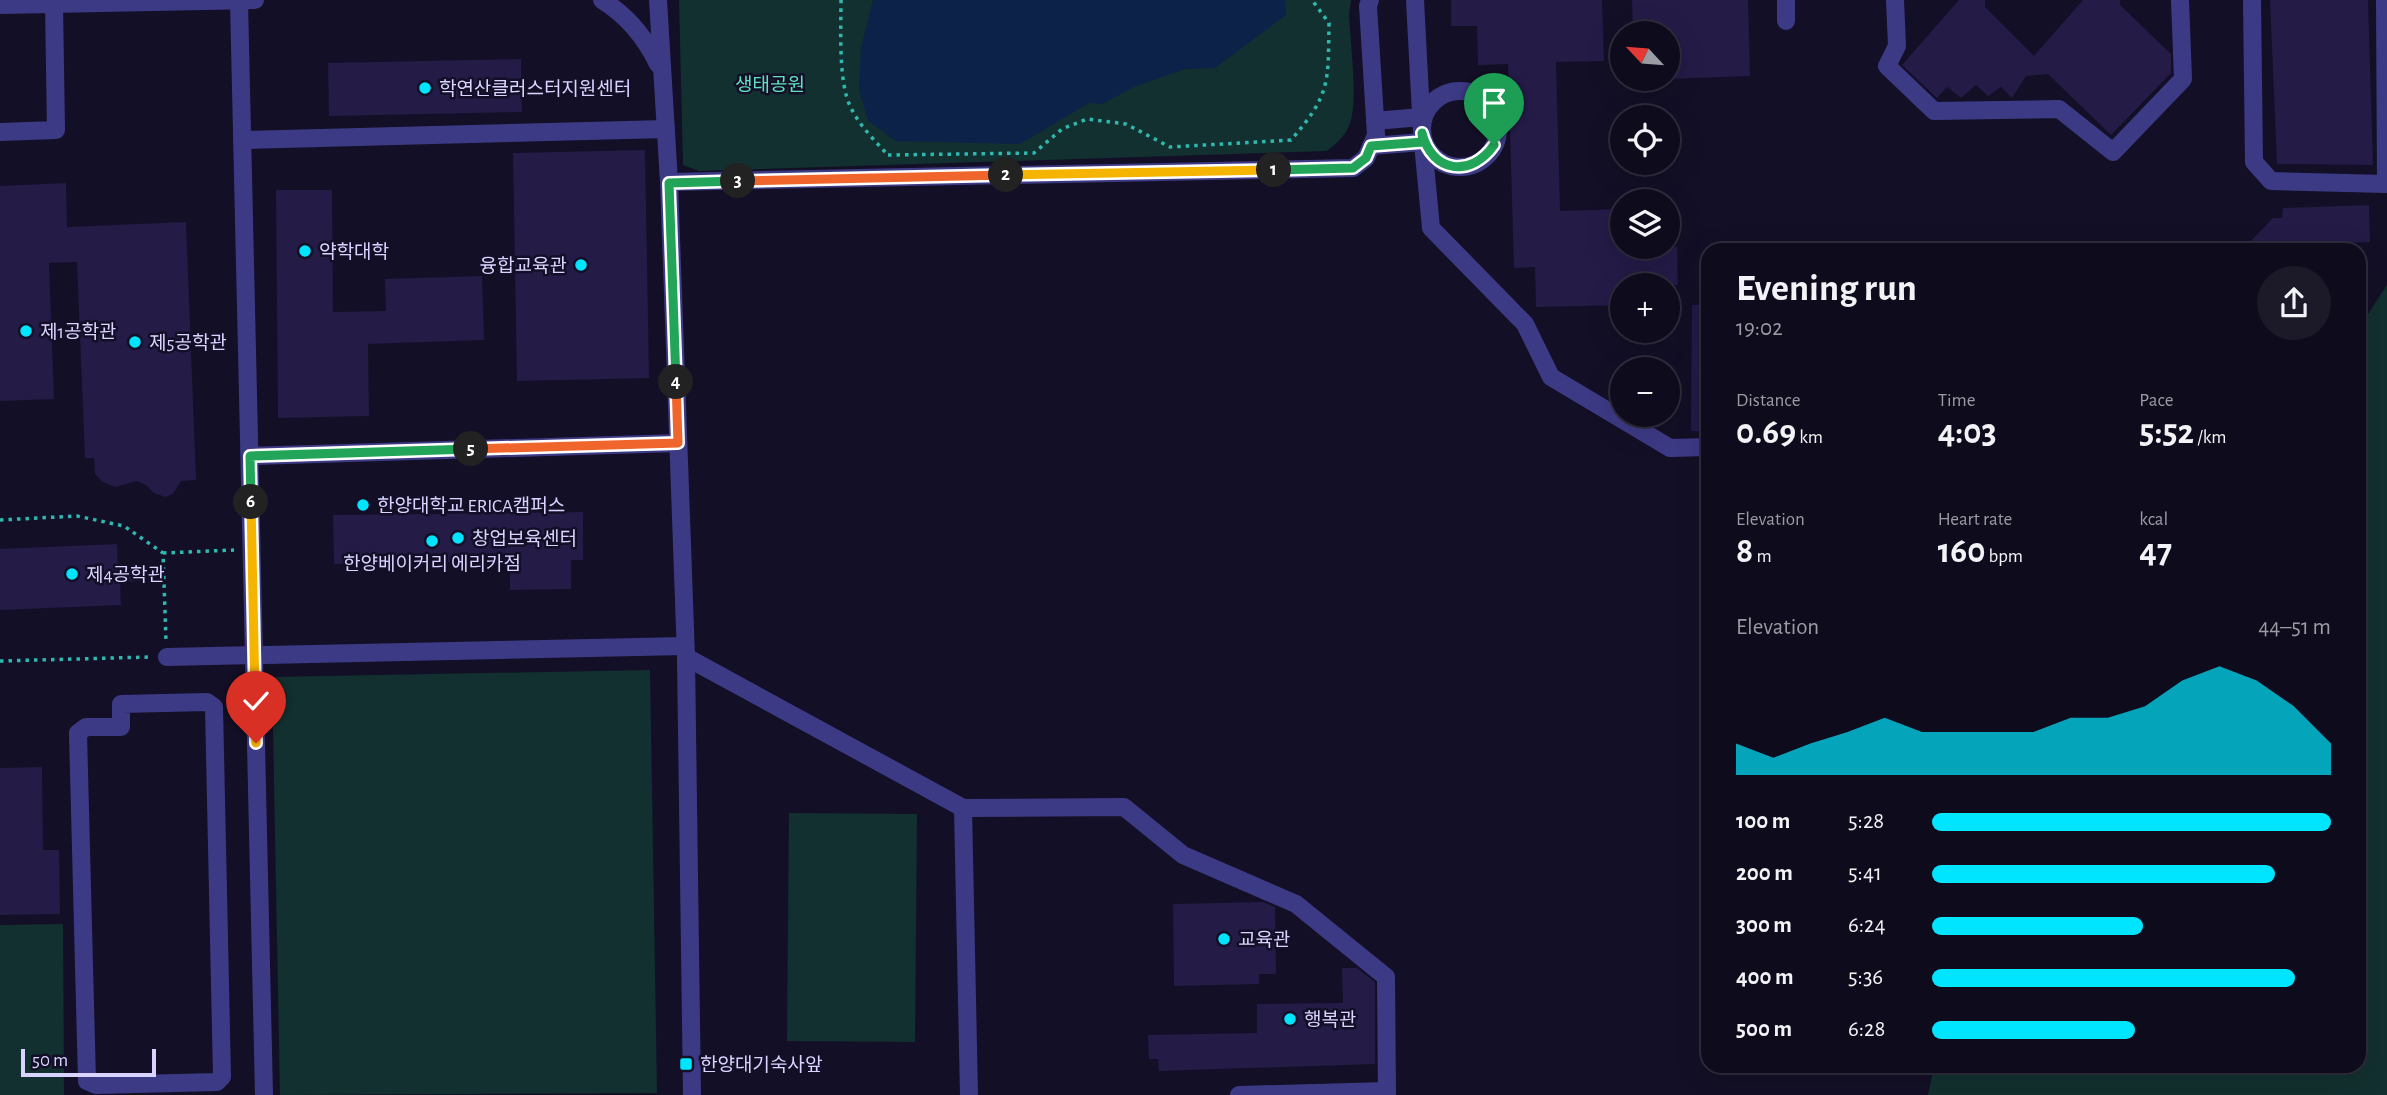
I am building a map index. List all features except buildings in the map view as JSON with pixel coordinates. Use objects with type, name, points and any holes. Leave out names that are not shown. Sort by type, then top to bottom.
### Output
[{"type":"lane","points":[[0,5],[255,0]]},
{"type":"lane","points":[[602,0],[624,15],[645,37],[662,73]]},
{"type":"lane","points":[[658,0],[669,183],[686,651],[692,1095]]},
{"type":"lane","points":[[669,183],[1353,168],[1366,158],[1376,135],[1368,6],[1370,0]]},
{"type":"lane","points":[[1415,0],[1430,228],[1525,324],[1551,377],[1670,448],[1701,447]]},
{"type":"lane","points":[[1786,0],[1786,21]]},
{"type":"lane","points":[[1895,0],[1897,46],[1887,66],[1934,111],[2059,109],[2113,152],[2183,79],[2180,0]]},
{"type":"lane","points":[[2252,0],[2254,162],[2271,181],[2386,184],[2385,0]]},
{"type":"lane","points":[[239,1],[264,1095]]},
{"type":"lane","points":[[0,131],[56,130],[54,4]]},
{"type":"lane","points":[[1459,92],[1472,93],[1483,100],[1492,109],[1497,120],[1494,145],[1478,163],[1466,167],[1453,167],[1432,155],[1425,145],[1422,131],[1428,109],[1436,100],[1459,92]]},
{"type":"lane","points":[[1375,121],[1422,131]]},
{"type":"lane","points":[[242,139],[666,130]]},
{"type":"lane","points":[[1371,146],[1422,131]]},
{"type":"lane","points":[[250,456],[678,443]]},
{"type":"lane","points":[[167,657],[686,651],[963,808],[1124,807],[1183,855],[1296,904],[1386,977],[1387,1093],[1239,1095]]},
{"type":"lane","points":[[207,702],[214,707],[222,1077],[217,1082],[96,1085],[87,1081],[78,733],[86,727],[121,727],[121,704],[207,702]]},
{"type":"lane","points":[[963,808],[969,1095]]},
{"type":"path","points":[[841,0],[840,37],[846,94],[851,109],[888,155],[1034,153],[1062,128],[1087,119],[1126,124],[1170,146],[1291,139],[1314,113],[1326,86],[1329,23],[1312,0]]},
{"type":"path","points":[[0,520],[77,516],[124,526],[163,553],[252,550]]},
{"type":"path","points":[[0,661],[167,657],[163,553]]},
{"type":"green space","name":"생태공원","points":[[679,0],[1351,0],[1349,14],[1354,88],[1352,116],[1345,134],[1327,151],[699,171],[683,165]]},
{"type":"green space","points":[[2387,285],[2387,1095],[1928,1095],[1933,1073],[2366,1073],[2366,317]]},
{"type":"green space","points":[[650,670],[657,1093],[280,1095],[272,677]]},
{"type":"green space","points":[[789,813],[917,814],[915,1042],[787,1041]]},
{"type":"green space","points":[[63,924],[64,1095],[0,1095],[0,925]]},
{"type":"water","points":[[873,0],[1285,0],[1286,15],[1215,68],[1185,69],[1134,87],[1102,104],[1089,103],[1020,144],[896,141],[868,121],[859,90],[861,48]]},
{"type":"place","name":"학연산클러스터지원센터","points":[[425,88]]},
{"type":"place","name":"약학대학","points":[[305,251]]},
{"type":"place","name":"융합교육관","points":[[581,265]]},
{"type":"place","name":"제1공학관","points":[[26,331]]},
{"type":"place","name":"제5공학관","points":[[135,342]]},
{"type":"place","name":"한양대학교 ERICA캠퍼스","points":[[363,505]]},
{"type":"place","name":"창업보육센터","points":[[458,538]]},
{"type":"place","name":"한양베이커리 에리카점","points":[[432,541]]},
{"type":"place","name":"제4공학관","points":[[72,574]]},
{"type":"place","name":"교육관","points":[[1224,939]]},
{"type":"place","name":"행복관","points":[[1290,1019]]},
{"type":"place","name":"한양대기숙사앞","points":[[686,1064]]},
{"type":"route","points":[[256,743],[250,456],[678,443],[669,183],[1353,168],[1366,158],[1371,146],[1423,142],[1422,133],[1425,145],[1442,163],[1453,167],[1466,167],[1478,163],[1494,145]]}]
